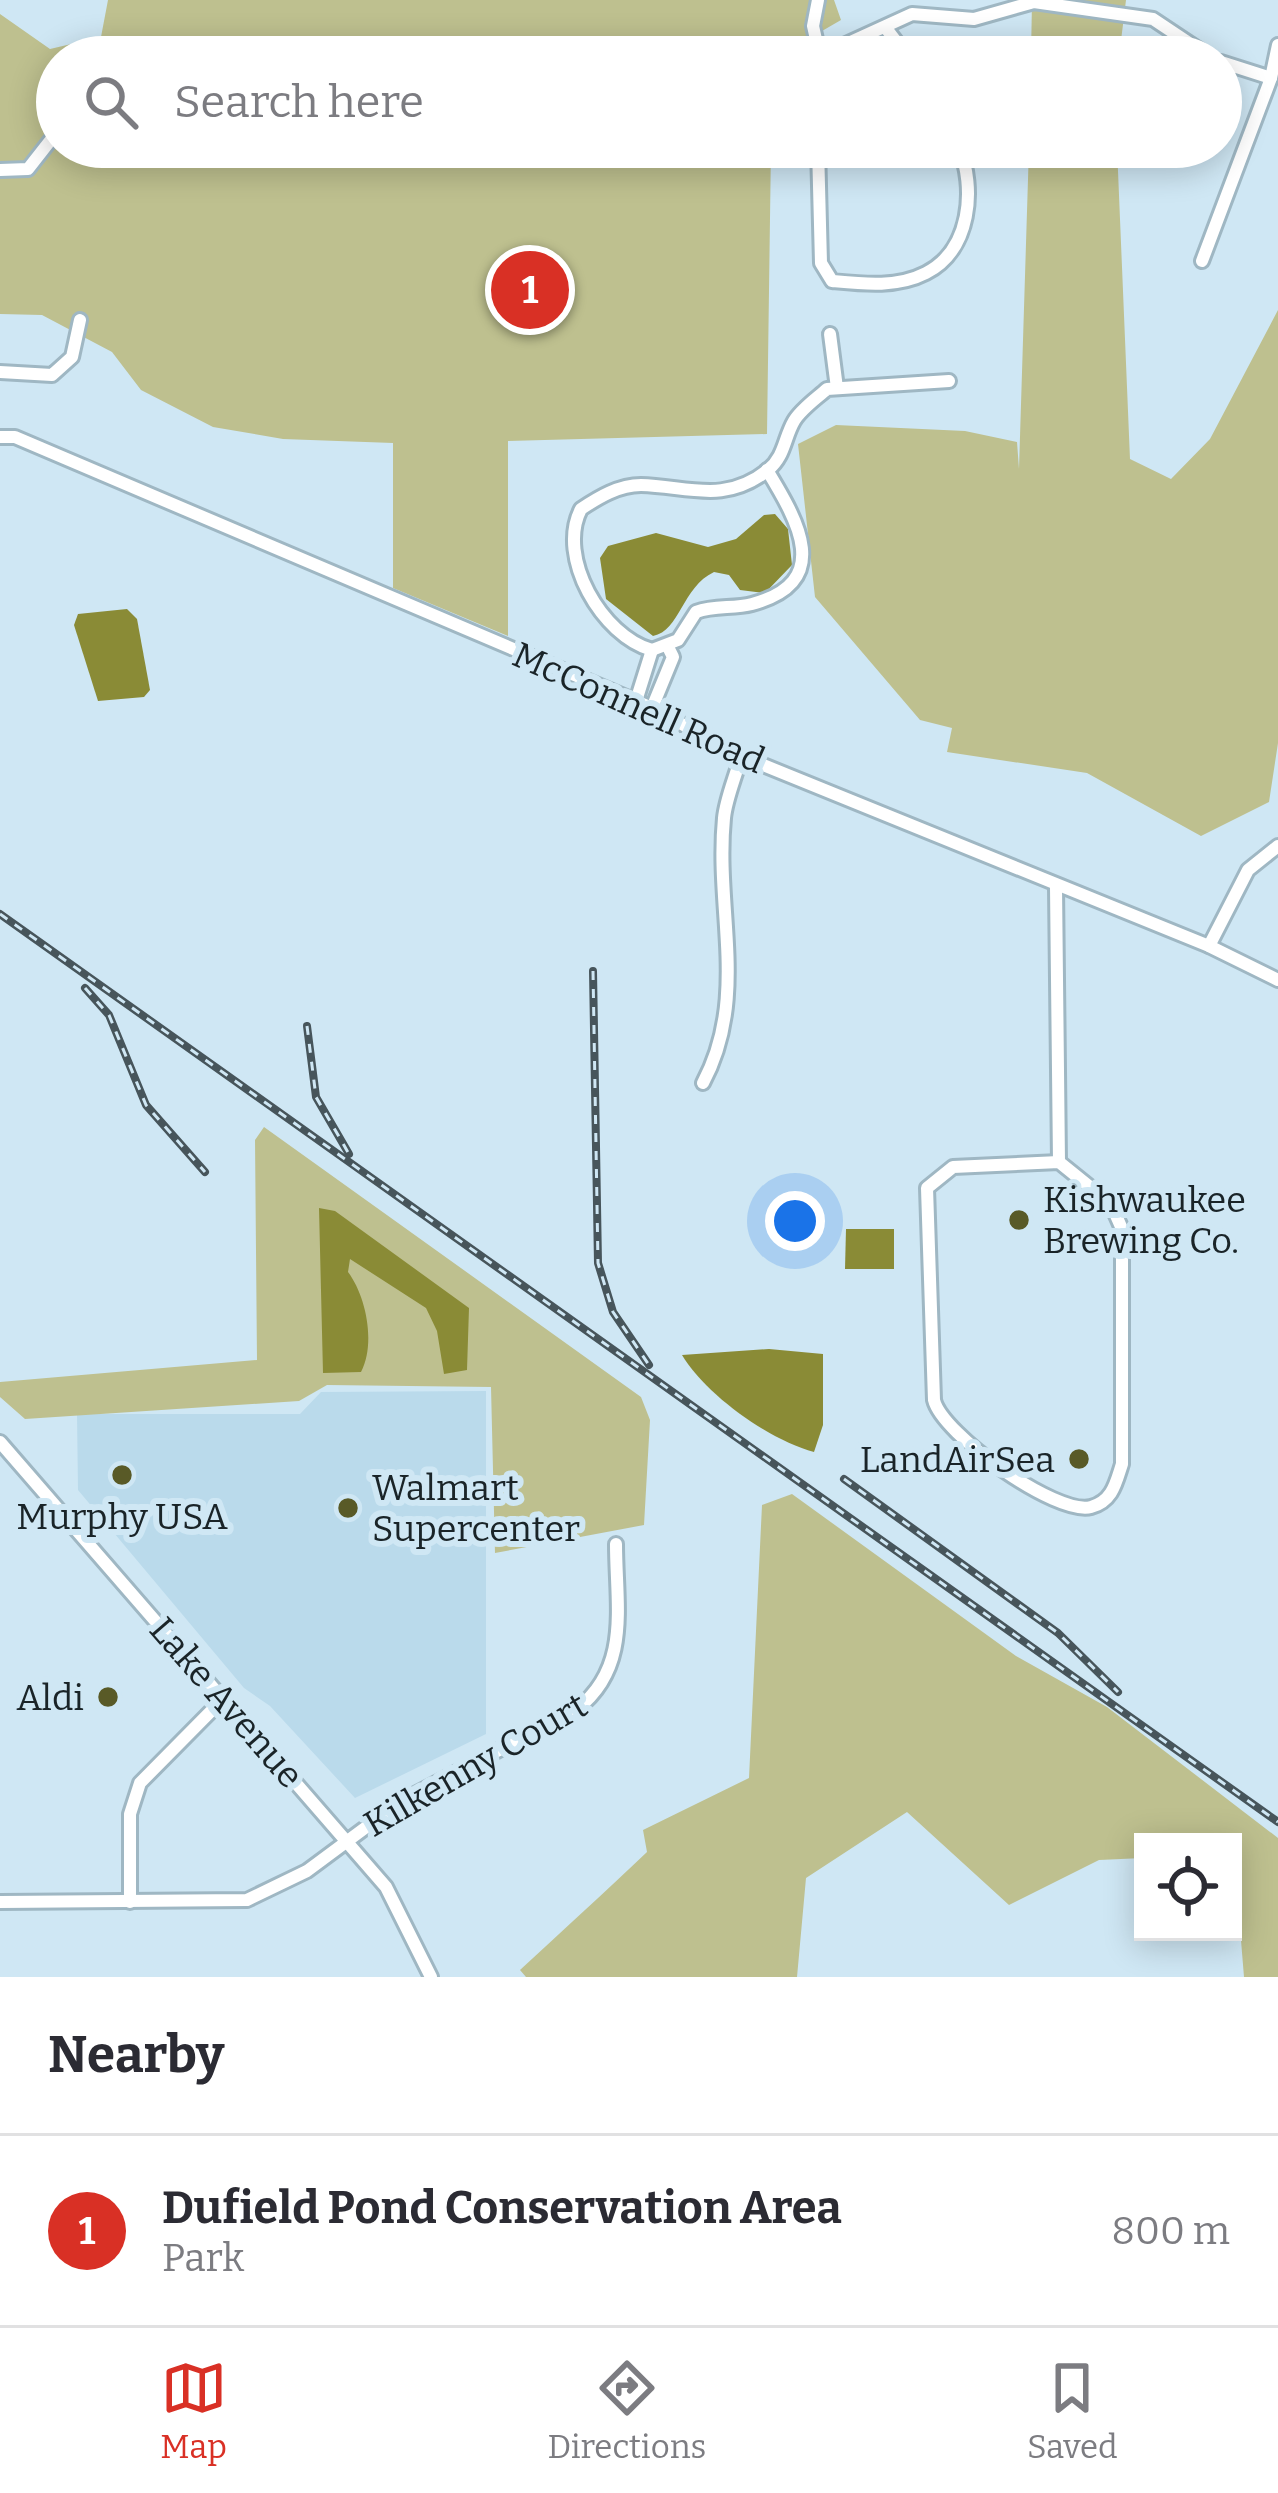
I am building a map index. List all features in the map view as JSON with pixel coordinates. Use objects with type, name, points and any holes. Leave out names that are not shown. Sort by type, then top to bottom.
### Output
[{"type":"street","points":[[815,36],[818,0]]},
{"type":"street","points":[[865,36],[912,14],[974,19],[1034,2],[1153,19],[1178,36]]},
{"type":"street","points":[[885,27],[892,36]]},
{"type":"street","points":[[1242,155],[1271,78],[1278,45]]},
{"type":"street","points":[[1242,69],[1271,78]]},
{"type":"street","points":[[0,170],[28,170],[36,160]]},
{"type":"street","points":[[819,168],[821,263],[832,281],[879,285],[928,273],[968,220],[967,168]]},
{"type":"street","points":[[1202,261],[1237,168]]},
{"type":"street","points":[[0,373],[52,375],[72,357],[80,320]]},
{"type":"street","points":[[830,334],[837,388]]},
{"type":"street","points":[[670,651],[638,646],[605,617],[574,551],[581,509],[618,489],[642,485],[686,494],[715,492],[767,470],[786,448],[794,422],[827,389],[949,381]]},
{"type":"street","name":"McConnell Road","points":[[0,436],[15,437],[636,701],[742,756],[1209,946],[1278,980]]},
{"type":"street","points":[[652,708],[670,651],[696,612],[748,605],[778,594],[798,578],[805,551],[767,470]]},
{"type":"street","points":[[636,701],[652,650]]},
{"type":"street","points":[[703,1083],[720,1052],[729,1014],[724,818],[742,756]]},
{"type":"street","points":[[1209,946],[1247,870],[1278,845]]},
{"type":"street","points":[[1056,887],[1058,1162]]},
{"type":"street","points":[[1058,1162],[1111,1204],[1120,1220],[1122,1464],[1113,1492],[1099,1504],[1061,1505],[998,1466],[942,1417],[934,1400],[927,1188],[953,1167],[1058,1162]]},
{"type":"street","name":"Lake Avenue","points":[[0,1442],[386,1887],[430,1977]]},
{"type":"street","name":"Kilkenny Court","points":[[0,1903],[247,1900],[307,1871],[400,1802],[578,1709],[603,1688],[617,1647],[616,1544]]},
{"type":"street","points":[[130,1902],[130,1814],[140,1783],[224,1698]]},
{"type":"shaded area","points":[[775,514],[788,529],[792,565],[765,593],[740,590],[729,575],[714,572],[695,588],[669,626],[653,636],[606,599],[600,558],[608,546],[656,533],[708,547],[736,539],[764,515]]},
{"type":"shaded area","points":[[127,609],[137,619],[150,690],[144,697],[98,701],[74,625],[78,614]]},
{"type":"shaded area","points":[[319,1208],[335,1211],[469,1308],[467,1370],[444,1374],[437,1331],[426,1308],[350,1259],[348,1272],[367,1320],[368,1348],[361,1372],[323,1373]]},
{"type":"shaded area","points":[[846,1229],[894,1229],[894,1269],[845,1269]]},
{"type":"shaded area","points":[[769,1349],[823,1354],[823,1425],[814,1452],[740,1414],[706,1385],[682,1355]]},
{"type":"shaded area","points":[[486,1391],[486,1734],[355,1798],[270,1706],[244,1688],[78,1490],[77,1414],[300,1414],[321,1392]]},
{"type":"green space","points":[[108,0],[834,0],[841,20],[813,36],[101,36]]},
{"type":"green space","points":[[1032,0],[1126,0],[1122,36],[1031,36]]},
{"type":"green space","points":[[0,14],[36,39],[36,168],[771,168],[767,434],[508,441],[508,636],[393,588],[393,443],[283,439],[213,427],[141,390],[112,352],[42,315],[0,314]]},
{"type":"green space","points":[[1028,168],[1118,168],[1130,459],[1171,479],[1210,439],[1278,310],[1278,743],[1269,802],[1201,836],[1087,773],[947,752],[952,728],[920,720],[815,597],[798,444],[836,425],[965,431],[1017,442],[1019,469]]},
{"type":"green space","points":[[264,1127],[641,1397],[650,1420],[644,1525],[495,1553],[491,1387],[327,1385],[299,1401],[25,1419],[0,1397],[0,1382],[257,1360],[255,1140]]},
{"type":"green space","points":[[792,1494],[1016,1656],[1107,1707],[1278,1838],[1278,1977],[1244,1977],[1242,1833],[1134,1833],[1134,1858],[1099,1860],[1009,1905],[907,1812],[806,1878],[797,1977],[526,1977],[520,1970],[647,1852],[643,1830],[749,1778],[762,1505]]},
{"type":"railway","points":[[0,914],[1278,1822]]},
{"type":"railway","points":[[593,971],[598,1263],[613,1312],[649,1365]]},
{"type":"railway","points":[[85,988],[109,1015],[146,1105],[205,1172]]},
{"type":"railway","points":[[307,1026],[316,1097],[349,1154]]},
{"type":"railway","points":[[844,1479],[1058,1633],[1118,1692]]},
{"type":"place","name":"Dufield Pond Conservation Area","points":[[530,290]]},
{"type":"place","name":"Kishwaukee Brewing Co.","points":[[1019,1220]]},
{"type":"place","name":"LandAirSea","points":[[1079,1459]]},
{"type":"place","name":"Murphy USA","points":[[122,1475]]},
{"type":"place","name":"Walmart Supercenter","points":[[348,1508]]},
{"type":"place","name":"Aldi","points":[[108,1697]]}]
